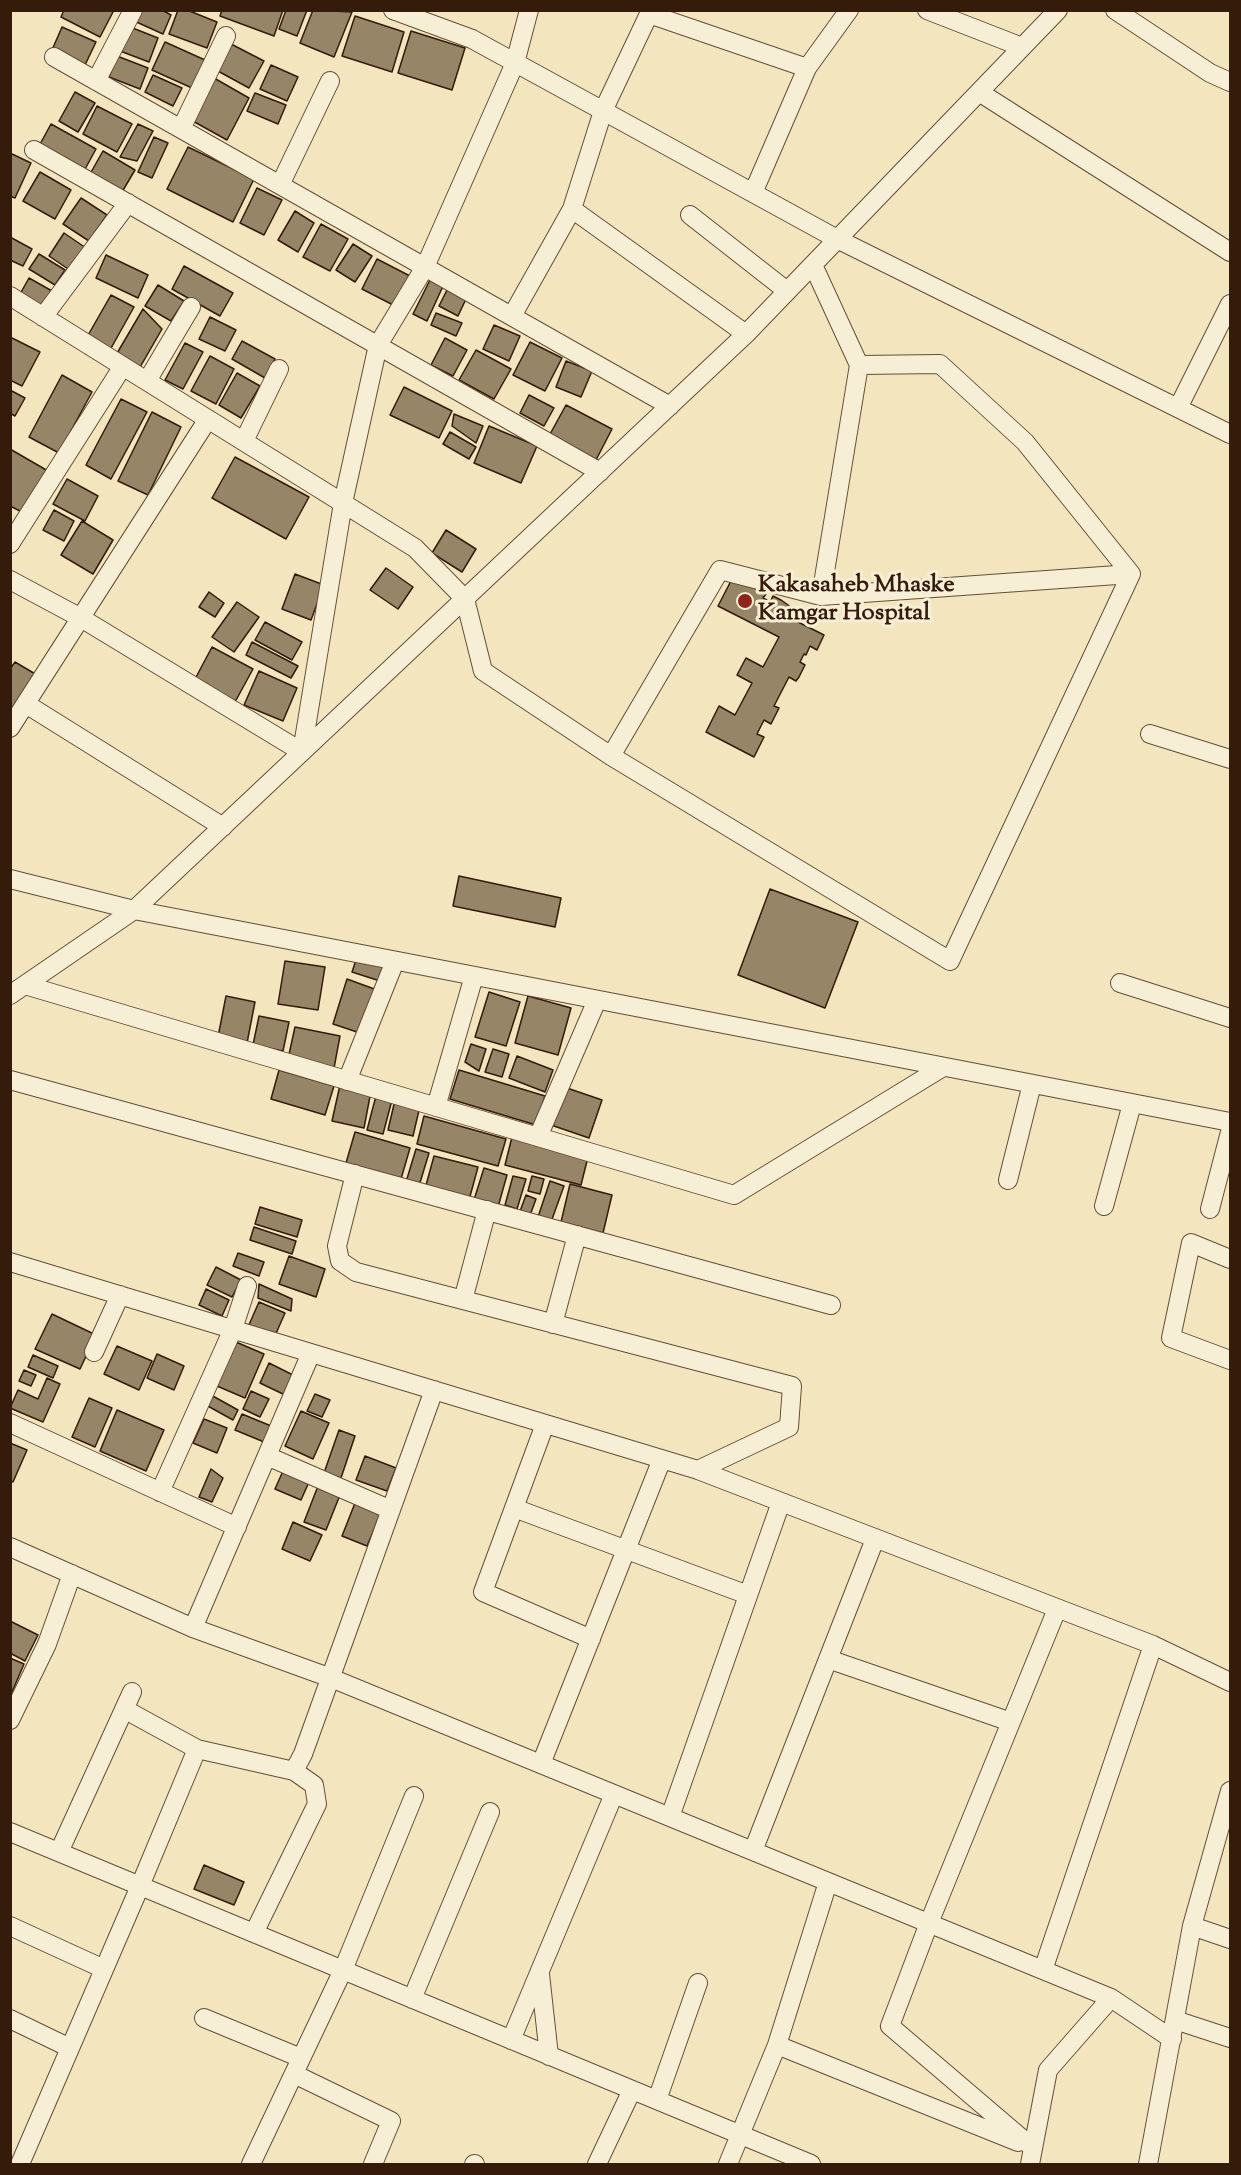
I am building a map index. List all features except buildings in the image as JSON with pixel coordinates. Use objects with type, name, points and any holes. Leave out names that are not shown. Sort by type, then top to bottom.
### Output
[{"type":"street","points":[[96,81],[133,10]]},
{"type":"street","points":[[393,10],[411,14],[472,39],[837,239],[1230,434]]},
{"type":"street","points":[[302,752],[343,503],[378,345],[425,267],[515,63],[529,10]]},
{"type":"street","points":[[753,193],[807,68],[849,10]]},
{"type":"street","points":[[927,10],[972,19],[1022,47]]},
{"type":"street","points":[[18,990],[134,910],[600,472],[746,334],[1058,10]]},
{"type":"street","points":[[1115,10],[1210,73],[1230,82]]},
{"type":"street","points":[[512,316],[572,209],[603,111],[649,14],[677,16],[807,68]]},
{"type":"street","points":[[181,129],[226,36]]},
{"type":"street","points":[[54,57],[670,406]]},
{"type":"street","points":[[280,185],[330,81]]},
{"type":"street","points":[[979,92],[1230,252]]},
{"type":"street","points":[[34,150],[600,472]]},
{"type":"street","points":[[44,317],[128,203]]},
{"type":"street","points":[[572,209],[746,334]]},
{"type":"street","points":[[690,215],[787,291]]},
{"type":"street","points":[[813,265],[859,365],[821,596]]},
{"type":"street","points":[[10,296],[415,548],[465,599],[483,671],[611,756],[950,961],[1131,574]]},
{"type":"street","points":[[1178,408],[1230,304]]},
{"type":"street","points":[[147,381],[191,307]]},
{"type":"street","points":[[859,365],[940,364],[1025,442],[1131,574]]},
{"type":"street","points":[[10,544],[123,366]]},
{"type":"street","points":[[244,441],[279,369]]},
{"type":"street","points":[[10,728],[208,419]]},
{"type":"street","points":[[611,756],[720,570],[821,596],[1131,574]]},
{"type":"street","points":[[10,580],[81,618],[302,752]]},
{"type":"street","points":[[26,705],[223,827]]},
{"type":"street","points":[[1150,734],[1230,759]]},
{"type":"street","points":[[10,879],[134,910],[1230,1122]]},
{"type":"street","points":[[347,1081],[395,961]]},
{"type":"street","points":[[436,1107],[474,976]]},
{"type":"street","points":[[1120,983],[1230,1018]]},
{"type":"street","points":[[18,990],[347,1081],[734,1195],[943,1067]]},
{"type":"street","points":[[538,1137],[597,1000]]},
{"type":"street","points":[[10,1080],[831,1305]]},
{"type":"street","points":[[1008,1180],[1032,1084]]},
{"type":"street","points":[[1104,1206],[1132,1104]]},
{"type":"street","points":[[1210,1209],[1230,1132]]},
{"type":"street","points":[[355,1174],[338,1246],[340,1261],[356,1272],[792,1386],[789,1427],[698,1470]]},
{"type":"street","points":[[463,1300],[487,1210]]},
{"type":"street","points":[[553,1324],[577,1235]]},
{"type":"street","points":[[1230,1259],[1191,1243],[1171,1338],[1230,1360]]},
{"type":"street","points":[[10,1262],[698,1470],[1153,1646],[1230,1682]]},
{"type":"street","points":[[160,1492],[233,1329],[247,1286]]},
{"type":"street","points":[[94,1352],[120,1295]]},
{"type":"street","points":[[193,1628],[311,1353]]},
{"type":"street","points":[[294,1771],[303,1754],[331,1678],[434,1390]]},
{"type":"street","points":[[10,1424],[237,1527]]},
{"type":"street","points":[[554,1426],[538,1442],[483,1592],[591,1639]]},
{"type":"street","points":[[267,1456],[391,1510]]},
{"type":"street","points":[[541,1764],[662,1459]]},
{"type":"street","points":[[670,1817],[781,1502]]},
{"type":"street","points":[[514,1508],[748,1595]]},
{"type":"street","points":[[753,1851],[875,1539]]},
{"type":"street","points":[[10,1547],[193,1628],[331,1678],[1111,1998],[1172,2039]]},
{"type":"street","points":[[10,1720],[47,1644],[72,1574]]},
{"type":"street","points":[[1032,2156],[890,2026],[929,1923],[1057,1609]]},
{"type":"street","points":[[1043,1970],[1153,1646]]},
{"type":"street","points":[[828,1659],[1011,1722]]},
{"type":"street","points":[[59,1852],[132,1692]]},
{"type":"street","points":[[124,1709],[197,1749],[294,1771],[314,1785],[317,1804],[254,1933]]},
{"type":"street","points":[[20,2164],[197,1749]]},
{"type":"street","points":[[1148,2164],[1192,1926],[1230,1791]]},
{"type":"street","points":[[511,2040],[614,1794]]},
{"type":"street","points":[[251,2164],[343,1970],[414,1796]]},
{"type":"street","points":[[412,1999],[490,1812]]},
{"type":"street","points":[[10,1832],[811,2164]]},
{"type":"street","points":[[728,2164],[777,2045],[828,1882]]},
{"type":"street","points":[[10,1926],[104,1970]]},
{"type":"street","points":[[1192,1926],[1230,1939]]},
{"type":"street","points":[[540,1972],[549,2056]]},
{"type":"street","points":[[657,2100],[698,1983]]},
{"type":"street","points":[[1032,2156],[1048,2070],[1111,1998]]},
{"type":"street","points":[[204,2018],[297,2066],[391,2121],[373,2164]]},
{"type":"street","points":[[10,2019],[70,2048]]},
{"type":"street","points":[[1175,2020],[1230,2038]]},
{"type":"street","points":[[777,2045],[1032,2156]]},
{"type":"street","points":[[597,2164],[632,2090]]},
{"type":"place","name":"Kakasaheb Mhaske Kamgar Hospital","points":[[745,601]]}]
